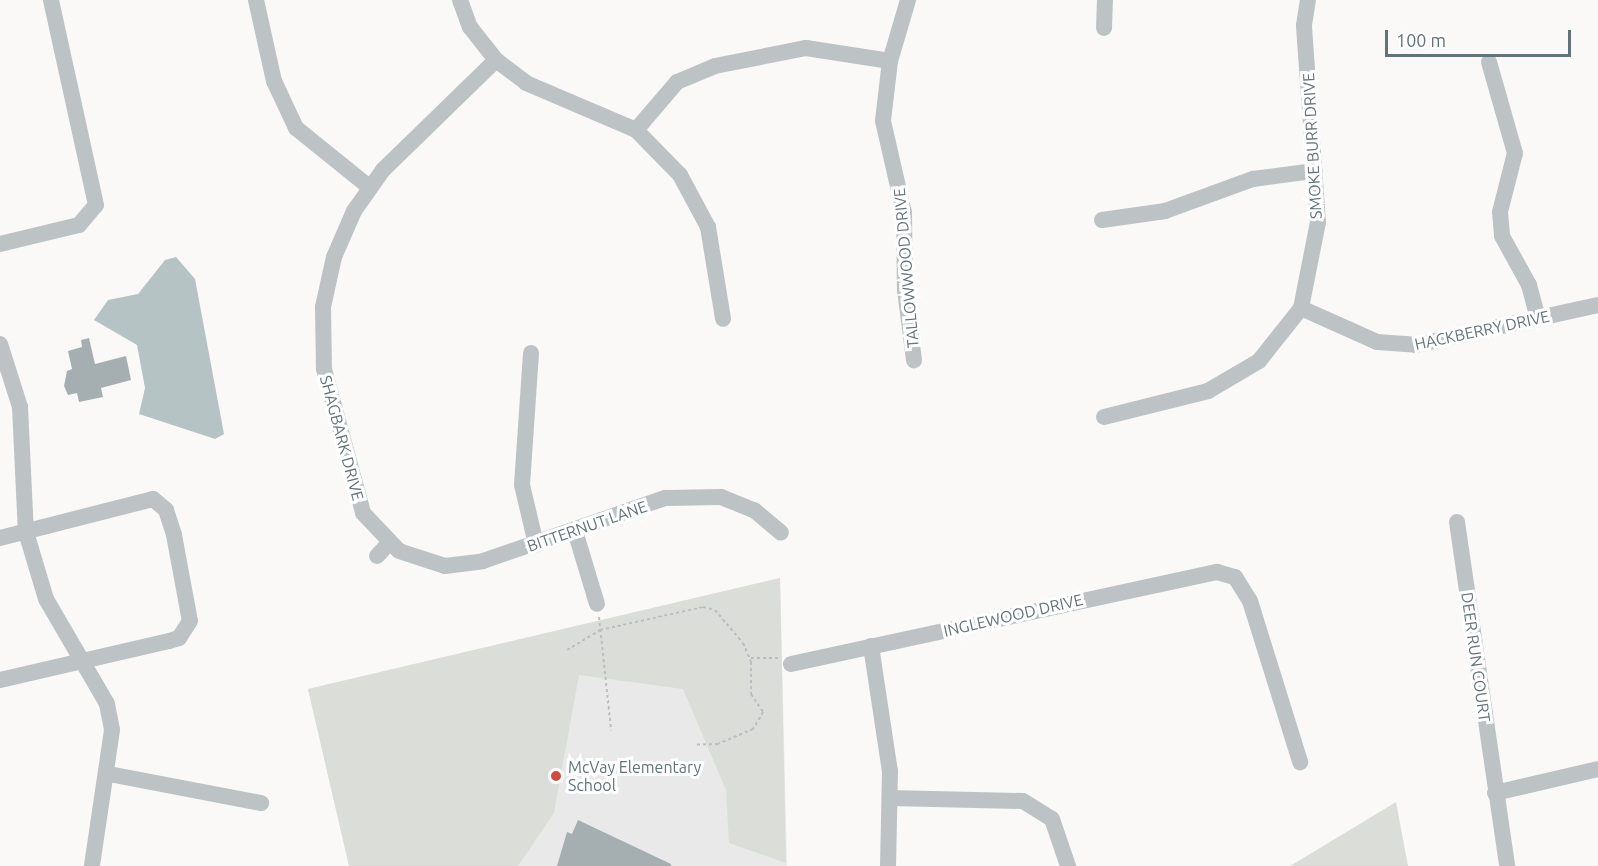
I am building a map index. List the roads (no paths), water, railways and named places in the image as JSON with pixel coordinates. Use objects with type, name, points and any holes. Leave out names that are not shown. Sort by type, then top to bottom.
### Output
[{"type":"street","points":[[0,244],[79,225],[92,216],[94,193],[51,0]]},
{"type":"street","points":[[256,0],[274,81],[296,128],[369,187]]},
{"type":"street","points":[[460,0],[470,27],[496,60],[526,83],[636,130],[693,194],[717,262],[723,319]]},
{"type":"street","name":"TALLOWWOOD DRIVE","points":[[908,0],[890,61],[883,121],[904,213],[905,290],[914,360]]},
{"type":"street","points":[[1104,28],[1105,0]]},
{"type":"street","name":"SMOKE BURR DRIVE","points":[[1104,417],[1208,391],[1259,361],[1301,308],[1318,222],[1304,25],[1308,0]]},
{"type":"street","points":[[636,130],[677,82],[715,66],[806,48],[890,61]]},
{"type":"street","name":"SHAGBARK DRIVE","points":[[389,543],[363,513],[353,491],[322,348],[323,307],[334,257],[369,187],[496,60]]},
{"type":"street","points":[[1489,62],[1515,153],[1500,212],[1502,236],[1528,285],[1538,319]]},
{"type":"street","points":[[1102,220],[1165,211],[1252,179],[1314,171]]},
{"type":"street","name":"HACKBERRY DRIVE","points":[[1301,308],[1377,342],[1416,345],[1598,305]]},
{"type":"street","points":[[0,344],[17,392],[24,438],[26,532],[46,599],[107,704],[112,730],[109,774],[92,866]]},
{"type":"street","points":[[531,353],[522,485],[536,544]]},
{"type":"street","points":[[0,396],[17,392]]},
{"type":"street","name":"BITTERNUT LANE","points":[[389,543],[421,561],[445,566],[536,544],[665,498],[721,497],[754,510],[781,532]]},
{"type":"street","points":[[0,538],[144,499],[166,510],[189,611],[187,630],[170,641],[0,680]]},
{"type":"street","name":"DEER RUN COURT","points":[[1457,522],[1507,866]]},
{"type":"street","points":[[575,531],[597,604]]},
{"type":"street","points":[[377,556],[389,543]]},
{"type":"street","name":"INGLEWOOD DRIVE","points":[[791,664],[1198,573],[1235,578],[1252,606],[1300,762]]},
{"type":"street","points":[[871,646],[884,712],[890,798],[888,866]]},
{"type":"street","points":[[1495,793],[1598,769]]},
{"type":"street","points":[[109,774],[261,803]]},
{"type":"street","points":[[890,798],[1023,801],[1052,819],[1068,866]]},
{"type":"place","name":"McVay Elementary School","points":[[556,776]]}]
